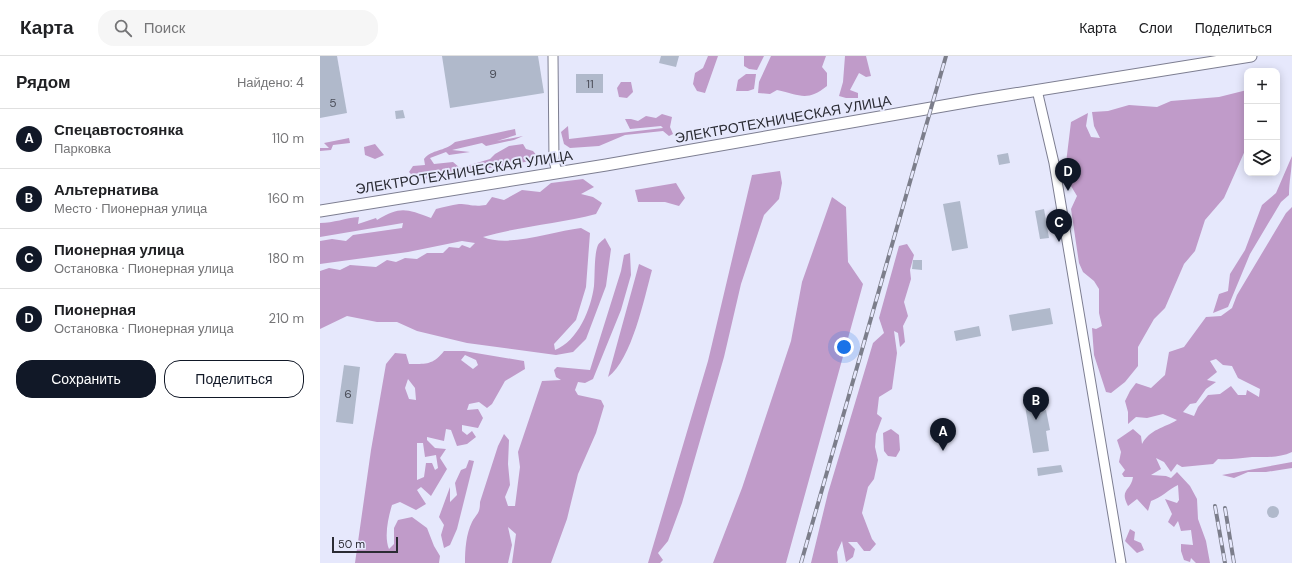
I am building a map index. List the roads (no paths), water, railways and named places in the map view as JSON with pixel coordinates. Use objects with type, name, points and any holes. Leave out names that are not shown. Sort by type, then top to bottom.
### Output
[{"type":"main road","name":"ЭЛЕКТРОТЕХНИЧЕСКАЯ УЛИЦА","points":[[320,211],[1037,90],[1251,56]]},
{"type":"street","points":[[553,56],[554,161],[557,172]]},
{"type":"street","points":[[1037,90],[1054,163],[1121,563]]},
{"type":"railway","points":[[801,563],[946,56]]},
{"type":"railway","points":[[1215,506],[1225,563]]},
{"type":"railway","points":[[1225,508],[1234,563]]},
{"type":"place","name":"Пионерная","points":[[1068,191]]},
{"type":"place","name":"Пионерная улица","points":[[1059,242]]},
{"type":"place","name":"Альтернатива","points":[[1036,420]]},
{"type":"place","name":"Спецавтостоянка","points":[[943,451]]}]
